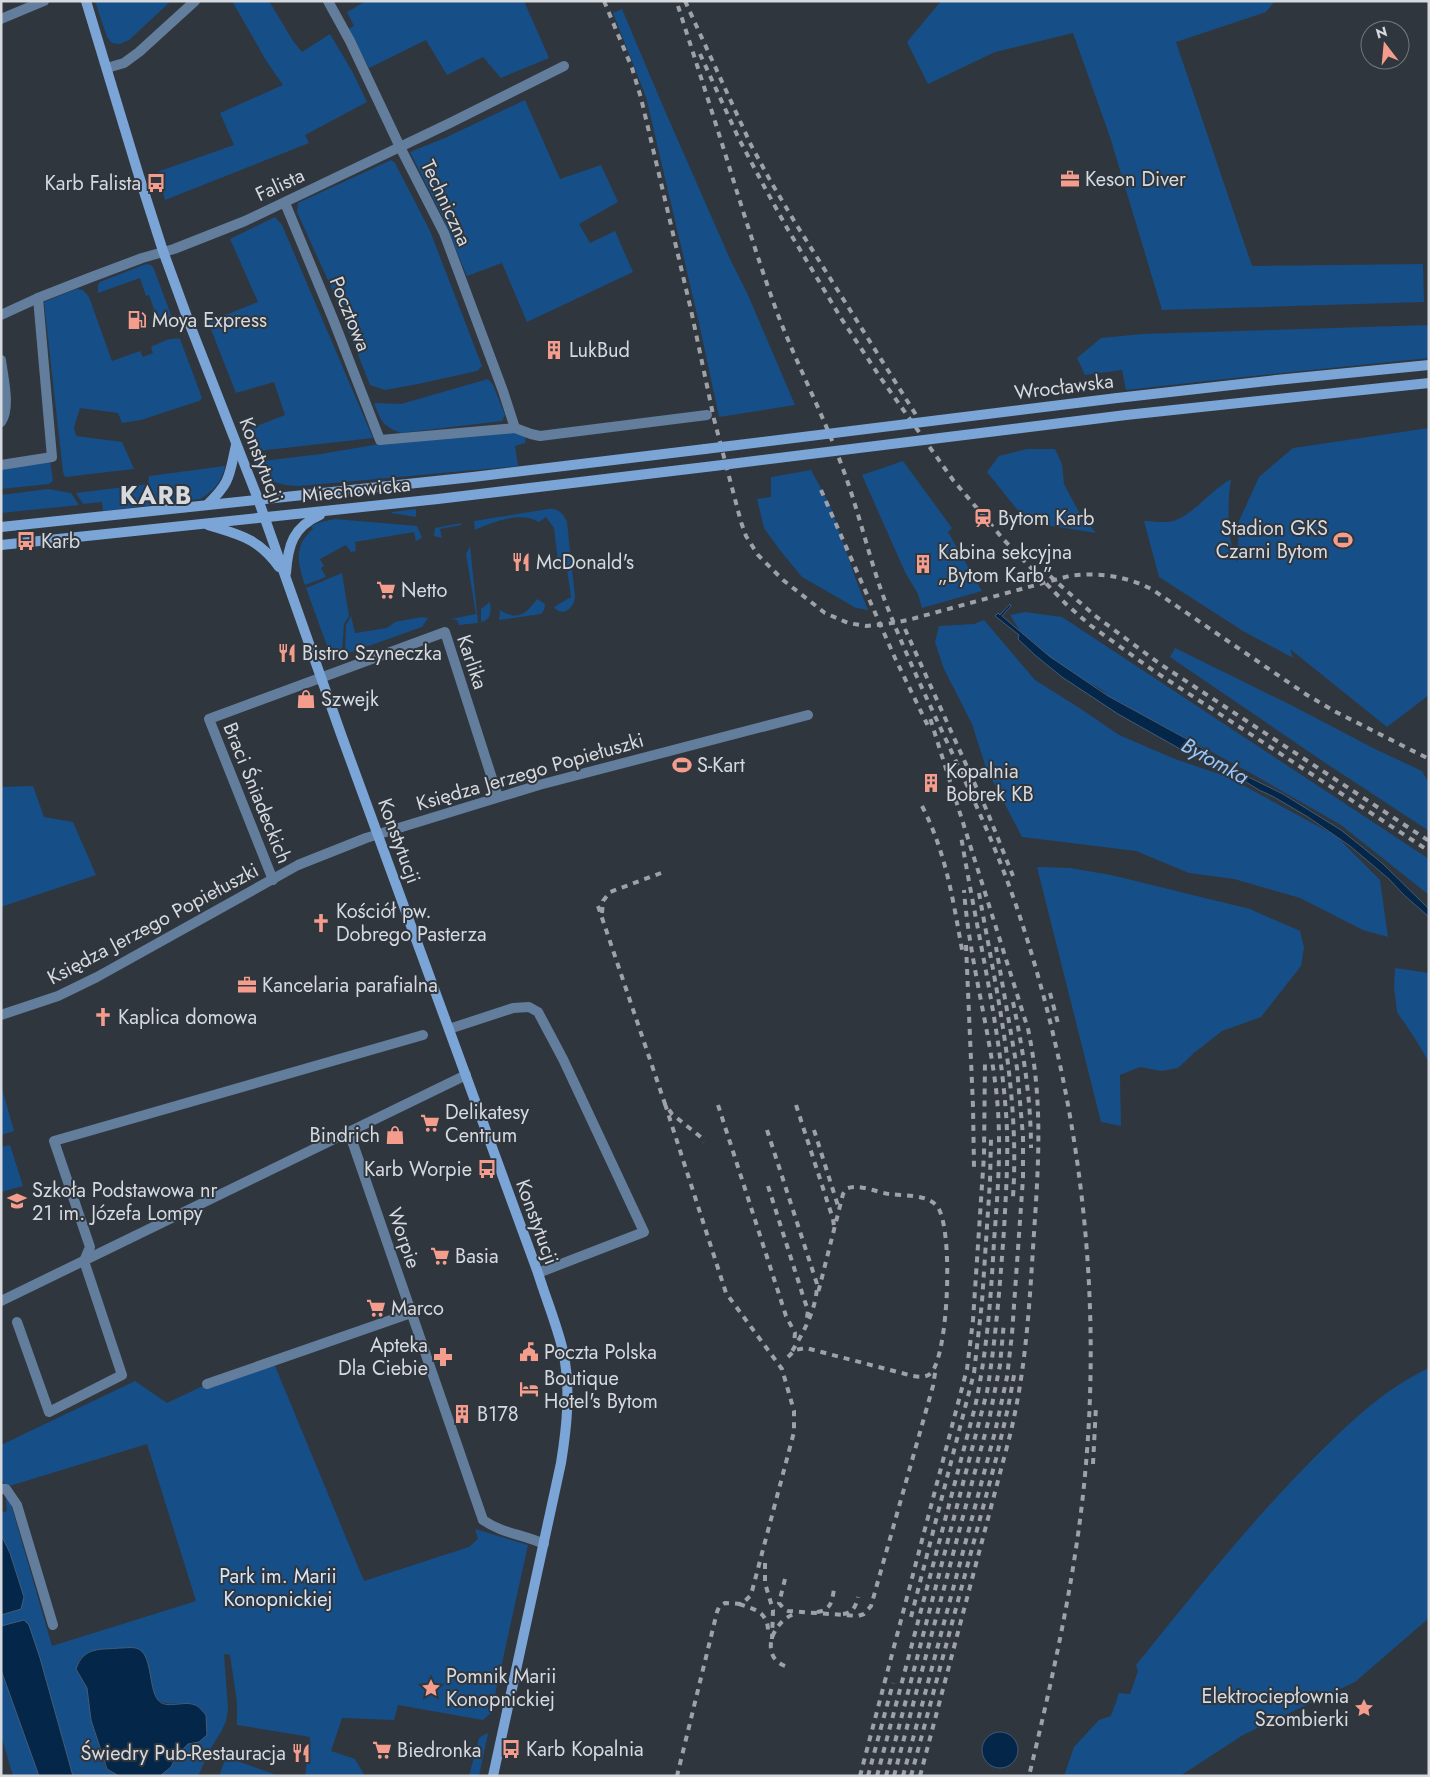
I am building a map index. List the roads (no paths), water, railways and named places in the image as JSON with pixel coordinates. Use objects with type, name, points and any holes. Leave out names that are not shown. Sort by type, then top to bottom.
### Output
[{"type":"main road","name":"Konstytucji","points":[[86,1],[163,251],[258,499],[538,1273],[563,1351],[568,1406],[566,1433],[494,1776]]},
{"type":"main road","name":"Wrocławska","points":[[705,449],[1117,398],[1429,365]]},
{"type":"main road","name":"Wrocławska","points":[[714,466],[1126,415],[1429,383]]},
{"type":"main road","points":[[207,504],[226,484],[236,445]]},
{"type":"main road","name":"Miechowicka","points":[[1,527],[540,469],[705,449]]},
{"type":"main road","name":"Miechowicka","points":[[1,545],[334,510],[714,466]]},
{"type":"main road","points":[[285,576],[287,557],[291,542],[296,533],[308,521],[334,510]]},
{"type":"main road","points":[[204,524],[249,538],[273,559],[285,576]]},
{"type":"street","points":[[107,68],[124,63],[139,52],[195,1]]},
{"type":"street","name":"Techniczna","points":[[328,1],[350,41],[400,147],[444,233],[515,428]]},
{"type":"street","points":[[1,19],[42,2]]},
{"type":"street","name":"Falista","points":[[1,315],[38,298],[142,258],[206,237],[285,203],[564,66]]},
{"type":"street","name":"Pocztowa","points":[[285,203],[380,440],[515,428]]},
{"type":"street","points":[[1,465],[52,457],[38,298]]},
{"type":"street","points":[[1,360],[6,404],[6,415],[1,422]]},
{"type":"street","points":[[515,428],[540,436],[707,415]]},
{"type":"street","name":"Karlika","points":[[321,677],[445,632],[498,797]]},
{"type":"street","name":"Braci Śniadeckich","points":[[273,880],[209,719],[321,677]]},
{"type":"street","name":"Księdza Jerzego Popiełuszki","points":[[1,1015],[66,992],[298,865],[378,834],[498,797],[808,715]]},
{"type":"street","points":[[449,1029],[513,1008],[529,1007],[538,1012],[563,1059],[644,1232],[538,1273]]},
{"type":"street","points":[[17,1322],[48,1412],[122,1375],[84,1261],[90,1246],[54,1141],[423,1035]]},
{"type":"street","points":[[1,1301],[466,1075]]},
{"type":"street","name":"Worpie","points":[[349,1132],[484,1520],[500,1530],[544,1544]]},
{"type":"street","points":[[207,1384],[411,1313]]},
{"type":"street","points":[[1,1488],[6,1489],[17,1505],[52,1625]]},
{"type":"water","name":"Bytomka","points":[[1010,604],[1011,606],[1002,616],[1049,656],[1108,696],[1194,743],[1234,770],[1283,794],[1341,830],[1382,863],[1429,909],[1429,917],[1389,879],[1350,846],[1308,817],[1238,777],[1205,763],[1118,714],[1062,677],[1018,639],[1019,635],[995,616],[998,613],[1000,615]]},
{"type":"water","points":[[1,1535],[10,1553],[24,1597],[21,1609],[1,1615]]},
{"type":"water","points":[[24,1620],[29,1625],[40,1658],[73,1776],[39,1776],[1,1670],[1,1626]]},
{"type":"water","points":[[136,1648],[145,1656],[155,1694],[161,1703],[195,1705],[206,1715],[207,1735],[199,1742],[188,1744],[177,1755],[171,1767],[160,1776],[119,1776],[107,1769],[91,1720],[87,1688],[76,1669],[83,1656],[88,1653],[99,1649]]},
{"type":"water","points":[[1000,1732],[1007,1733],[1013,1737],[1017,1743],[1017,1757],[1013,1763],[1007,1767],[1000,1768],[993,1767],[987,1763],[983,1757],[982,1750],[983,1743],[987,1737],[993,1733]]},
{"type":"railway","points":[[604,1],[632,68],[641,98],[691,310],[714,419],[741,522],[746,536],[758,555],[783,580],[825,613],[848,623],[866,626],[908,620],[1069,576],[1101,575],[1123,578],[1153,590],[1307,695],[1336,712],[1429,759]]},
{"type":"railway","points":[[685,1],[751,145],[771,182],[923,426]]},
{"type":"railway","points":[[678,6],[767,284],[778,315],[843,469],[885,601],[917,678],[970,792],[1003,869],[1039,981],[1058,1055],[1072,1130],[1083,1206],[1089,1283],[1091,1359],[1088,1436],[1081,1512],[1071,1579],[1052,1678],[1029,1776]]},
{"type":"railway","points":[[700,54],[739,139],[765,188],[841,318],[953,480],[1004,540],[1066,604],[1090,625],[1154,671],[1429,851]]},
{"type":"railway","points":[[821,490],[895,658],[929,728]]},
{"type":"railway","points":[[1050,576],[1094,615],[1160,664],[1429,841]]},
{"type":"railway","points":[[905,629],[987,811],[1013,876]]},
{"type":"railway","points":[[920,1776],[1009,1439],[1019,1392],[1030,1296],[1037,1192],[1038,1138],[1036,1084],[1028,1029],[930,718]]},
{"type":"railway","points":[[922,806],[931,824],[943,860],[963,955]]},
{"type":"railway","points":[[886,1776],[987,1392],[1001,1270],[1007,1172],[1006,1113],[1003,1078],[993,1009],[961,836]]},
{"type":"railway","points":[[602,913],[603,901],[610,892],[661,873]]},
{"type":"railway","points":[[877,1776],[975,1407],[983,1366],[988,1324],[998,1184],[998,1108],[993,1064],[966,915],[964,890]]},
{"type":"railway","points":[[979,893],[1000,1006],[1010,1082],[1013,1120],[1013,1197]]},
{"type":"railway","points":[[598,906],[665,1104],[672,1114],[702,1138],[704,1142]]},
{"type":"railway","points":[[966,945],[974,1167]]},
{"type":"railway","points":[[903,1776],[995,1432],[1007,1377],[1012,1334],[1023,1178],[1023,1136],[1017,1068],[996,947]]},
{"type":"railway","points":[[1050,993],[1059,1027]]},
{"type":"railway","points":[[1013,1002],[1026,1074],[1031,1148]]},
{"type":"railway","points":[[860,1776],[967,1369],[973,1320],[984,1155],[985,1060]]},
{"type":"railway","points":[[665,1104],[726,1293],[782,1369],[794,1411],[794,1432],[751,1595],[742,1604],[725,1603],[719,1607],[677,1776]]},
{"type":"railway","points":[[718,1105],[786,1316],[795,1333],[794,1344]]},
{"type":"railway","points":[[796,1105],[834,1226]]},
{"type":"railway","points":[[767,1130],[817,1284],[812,1312],[791,1353]]},
{"type":"railway","points":[[814,1130],[839,1209]]},
{"type":"railway","points":[[911,1617],[974,1373],[982,1302],[991,1139]]},
{"type":"railway","points":[[768,1186],[808,1310],[807,1318]]},
{"type":"railway","points":[[788,1357],[795,1350],[806,1348],[913,1376],[920,1377],[931,1373],[937,1361],[942,1341],[947,1288],[945,1236],[942,1216],[936,1205],[920,1197],[889,1194],[863,1188],[848,1188],[843,1194],[817,1297]]},
{"type":"railway","points":[[894,1776],[990,1415],[1000,1365],[1004,1322]]},
{"type":"railway","points":[[785,1579],[779,1603],[788,1611],[858,1616],[864,1614],[871,1606],[933,1386],[936,1367]]},
{"type":"railway","points":[[911,1776],[996,1459],[1015,1370]]},
{"type":"railway","points":[[1093,1464],[1096,1406]]},
{"type":"railway","points":[[765,1563],[765,1583],[773,1610],[772,1639]]},
{"type":"railway","points":[[817,1612],[830,1605],[834,1589]]},
{"type":"railway","points":[[843,1614],[854,1608],[858,1597]]},
{"type":"railway","points":[[739,1604],[763,1615],[766,1619],[768,1631]]},
{"type":"railway","points":[[785,1666],[777,1661],[772,1654],[772,1637],[782,1621],[798,1613]]},
{"type":"railway","points":[[868,1776],[893,1683]]},
{"type":"place","name":"Keson Diver","points":[[1070,179]]},
{"type":"place","name":"Karb Falista","points":[[156,183]]},
{"type":"place","name":"Moya Express","points":[[137,320]]},
{"type":"place","name":"LukBud","points":[[554,350]]},
{"type":"place","name":"Bytom Karb","points":[[983,518]]},
{"type":"place","name":"Stadion GKS Czarni Bytom","points":[[1343,540]]},
{"type":"place","name":"Karb","points":[[26,541]]},
{"type":"place","name":"McDonald's","points":[[521,562]]},
{"type":"place","name":"Kabina sekcyjna „Bytom Karb”","points":[[923,564]]},
{"type":"place","name":"Netto","points":[[386,590]]},
{"type":"place","name":"Bistro Szyneczka","points":[[287,653]]},
{"type":"place","name":"Szwejk","points":[[306,699]]},
{"type":"place","name":"S-Kart","points":[[682,765]]},
{"type":"place","name":"Kopalnia Bobrek KB","points":[[931,783]]},
{"type":"place","name":"Kościół pw. Dobrego Pasterza","points":[[321,923]]},
{"type":"place","name":"Kancelaria parafialna","points":[[247,985]]},
{"type":"place","name":"Kaplica domowa","points":[[103,1017]]},
{"type":"place","name":"Delikatesy Centrum","points":[[430,1123]]},
{"type":"place","name":"Bindrich","points":[[395,1135]]},
{"type":"place","name":"Karb Worpie","points":[[487,1169]]},
{"type":"place","name":"Szkoła Podstawowa nr 21 im. Józefa Lompy","points":[[17,1201]]},
{"type":"place","name":"Basia","points":[[440,1256]]},
{"type":"place","name":"Marco","points":[[376,1308]]},
{"type":"place","name":"Poczta Polska","points":[[529,1352]]},
{"type":"place","name":"Apteka Dla Ciebie","points":[[443,1357]]},
{"type":"place","name":"Boutique Hotel's Bytom","points":[[529,1389]]},
{"type":"place","name":"B178","points":[[462,1414]]},
{"type":"place","name":"Pomnik Marii Konopnickiej","points":[[431,1688]]},
{"type":"place","name":"Elektrociepłownia Szombierki","points":[[1364,1708]]},
{"type":"place","name":"Karb Kopalnia","points":[[511,1749]]},
{"type":"place","name":"Biedronka","points":[[382,1750]]},
{"type":"place","name":"Świedry Pub-Restauracja","points":[[301,1753]]},
{"type":"district","name":"KARB","points":[[156,495]]},
{"type":"park label","name":"Park im. Marii Konopnickiej","points":[[278,1588]]}]
